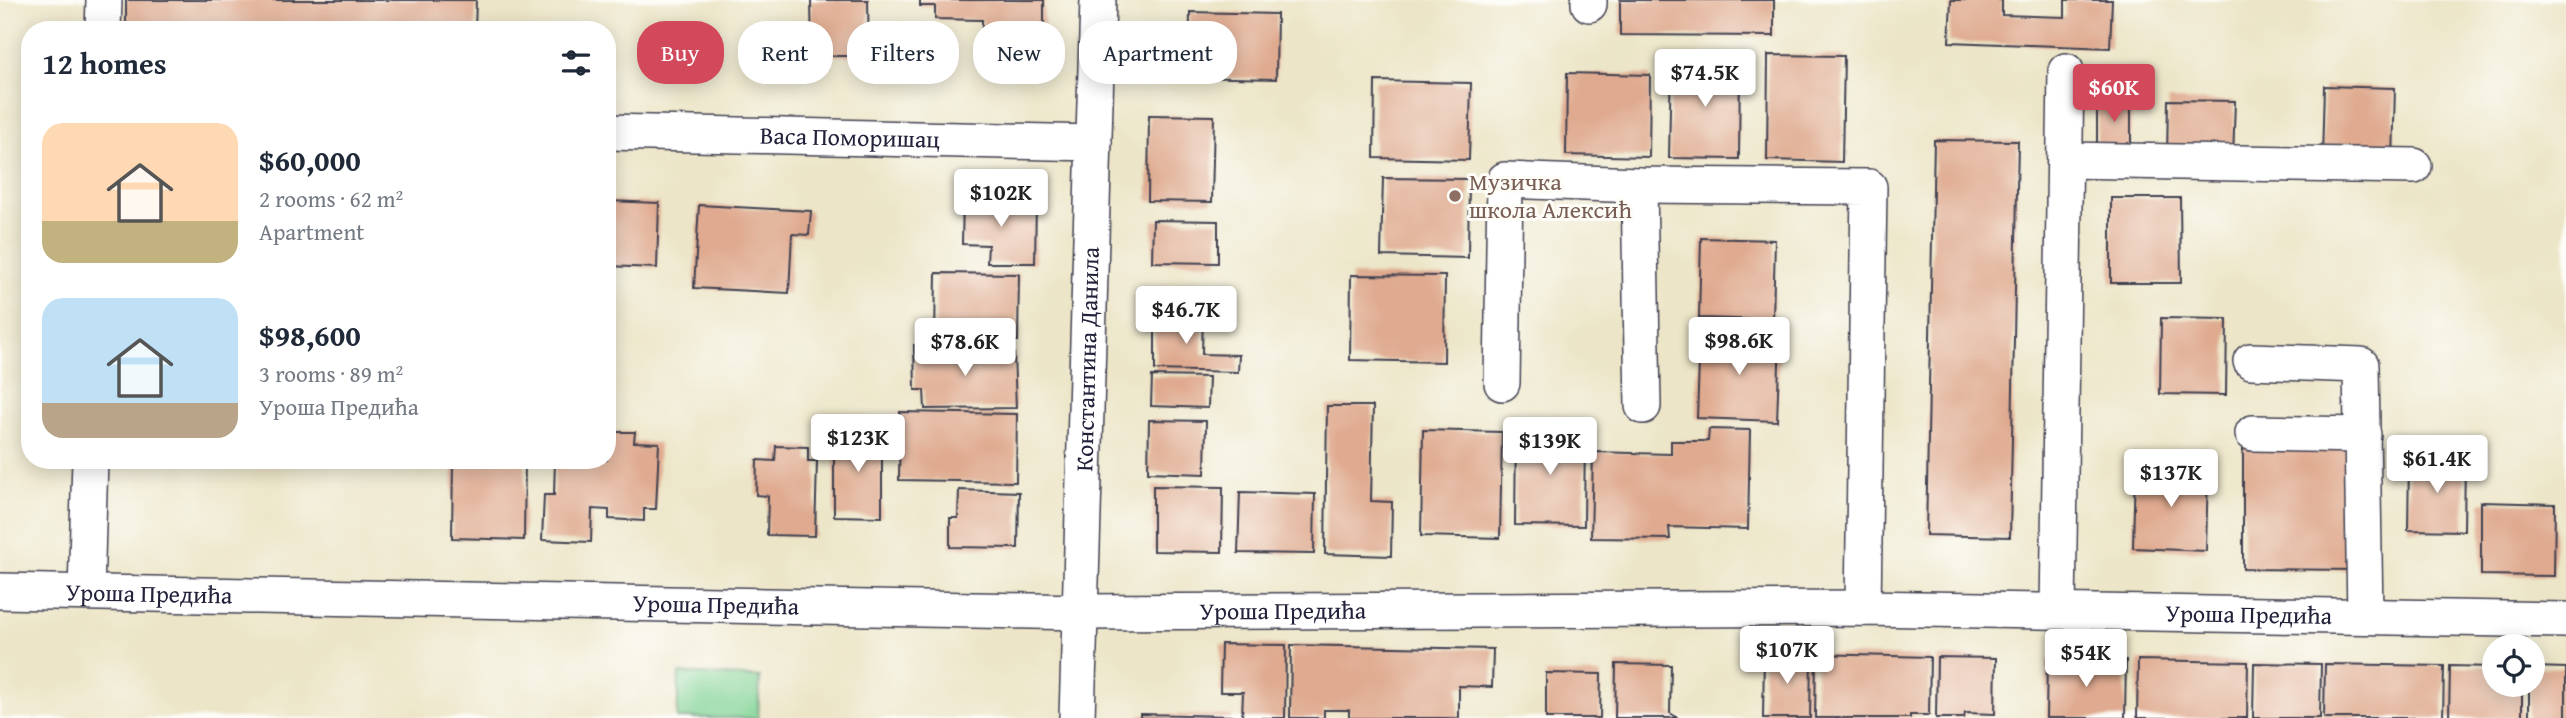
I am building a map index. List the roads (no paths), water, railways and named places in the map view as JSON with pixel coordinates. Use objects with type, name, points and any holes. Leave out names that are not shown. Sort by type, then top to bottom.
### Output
[{"type":"street","points":[[103,21],[104,0]]},
{"type":"street","name":"Константина Данила","points":[[1077,718],[1098,0]]},
{"type":"street","points":[[2058,611],[2066,71]]},
{"type":"street","name":"Васа Поморишац","points":[[616,132],[1094,143]]},
{"type":"street","points":[[2064,160],[2414,166]]},
{"type":"street","points":[[1502,383],[1505,180],[1639,185],[1869,187],[1863,608]]},
{"type":"street","points":[[1639,185],[1643,406]]},
{"type":"street","points":[[2252,361],[2361,365],[2365,616]]},
{"type":"street","points":[[2253,433],[2362,435]]},
{"type":"street","points":[[86,592],[90,469]]},
{"type":"street","name":"Уроша Предића","points":[[0,591],[1080,612],[1863,608],[2566,620]]},
{"type":"place","name":"Музичка школа Алексић","points":[[1455,196]]}]
